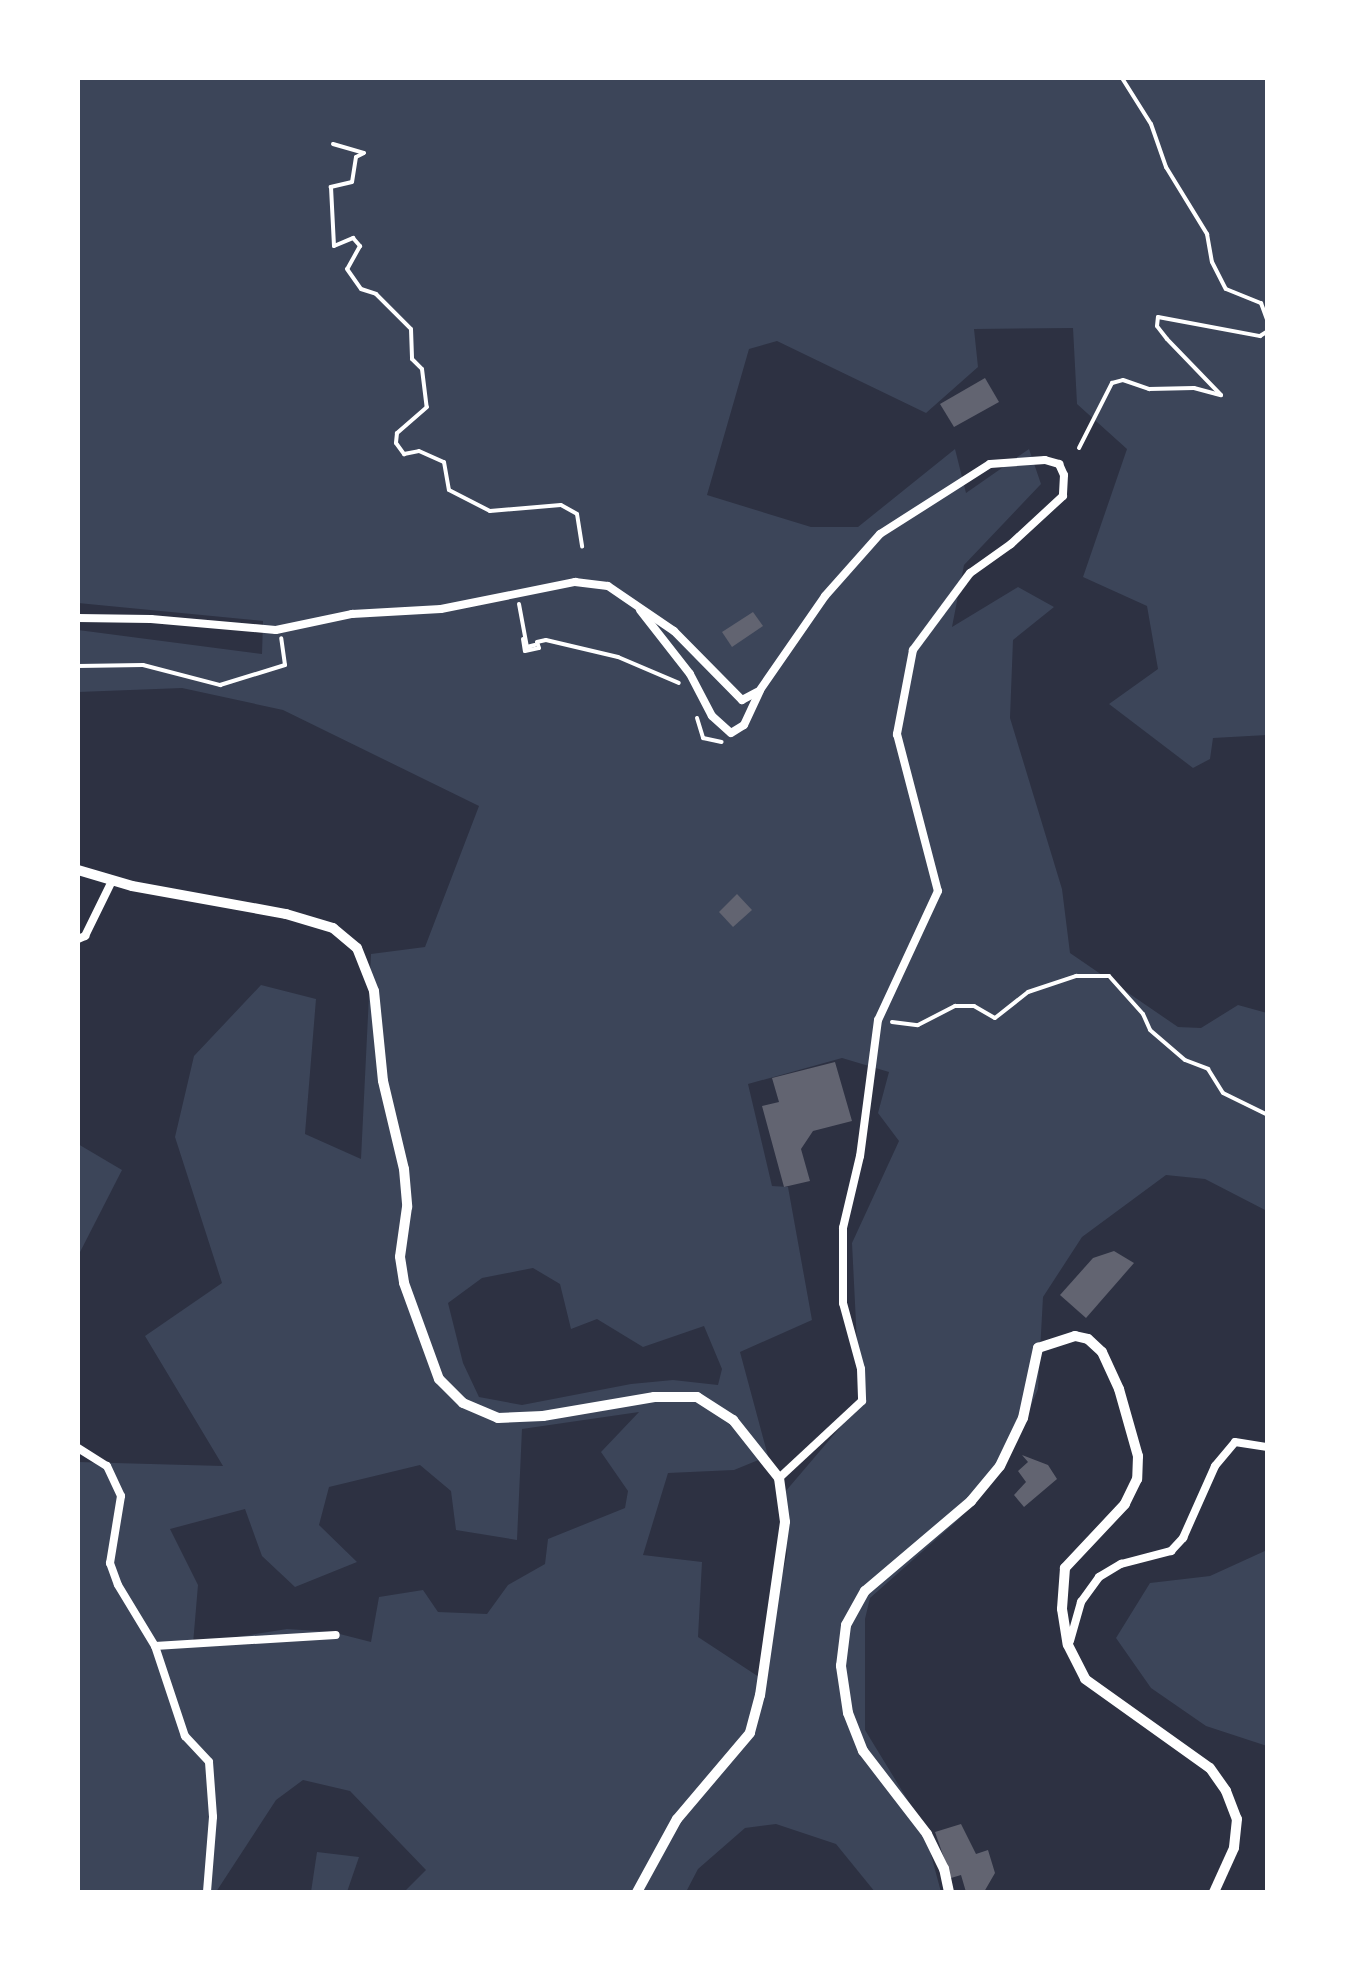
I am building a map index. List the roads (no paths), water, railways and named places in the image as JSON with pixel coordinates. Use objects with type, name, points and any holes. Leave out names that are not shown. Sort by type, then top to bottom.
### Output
[{"type":"street","points":[[640,610],[690,674],[712,716],[731,733],[744,726],[760,690],[825,596],[880,534],[990,464],[1021,460],[1059,464],[1064,475],[1063,496],[970,573],[913,650],[897,734],[938,891],[878,1020],[860,1156],[843,1228],[843,1304],[861,1369],[862,1401],[779,1478]]},
{"type":"street","points":[[78,618],[151,619],[276,630],[352,614],[441,609],[575,582],[608,586],[674,631],[742,700],[760,690]]},
{"type":"street","points":[[78,870],[112,881],[286,914],[333,928],[357,948],[374,991],[383,1081],[404,1169],[407,1208],[400,1257],[404,1283],[439,1379],[463,1403],[498,1418],[543,1416],[654,1396],[697,1397],[710,1401],[733,1420],[779,1478],[785,1522],[760,1695],[750,1732],[677,1819],[637,1892]]},
{"type":"street","points":[[78,939],[85,936],[112,881]]},
{"type":"street","points":[[949,1892],[928,1834],[863,1751],[848,1713],[841,1666],[846,1625],[865,1591],[971,1500],[1000,1466],[1023,1418],[1038,1348],[1075,1336],[1095,1343],[1102,1352],[1135,1434],[1138,1456],[1137,1479],[1125,1504],[1065,1568],[1062,1609],[1068,1646],[1085,1680],[1210,1768],[1226,1791],[1237,1819],[1234,1848],[1214,1892]]},
{"type":"street","points":[[1068,1646],[1081,1602],[1099,1576],[1120,1564],[1171,1551],[1183,1538],[1215,1466],[1235,1442],[1268,1447]]},
{"type":"street","points":[[78,1448],[107,1466],[121,1496],[110,1563],[118,1584],[156,1646],[184,1736],[209,1762],[214,1802],[207,1892]]},
{"type":"street","points":[[156,1646],[336,1635]]}]
